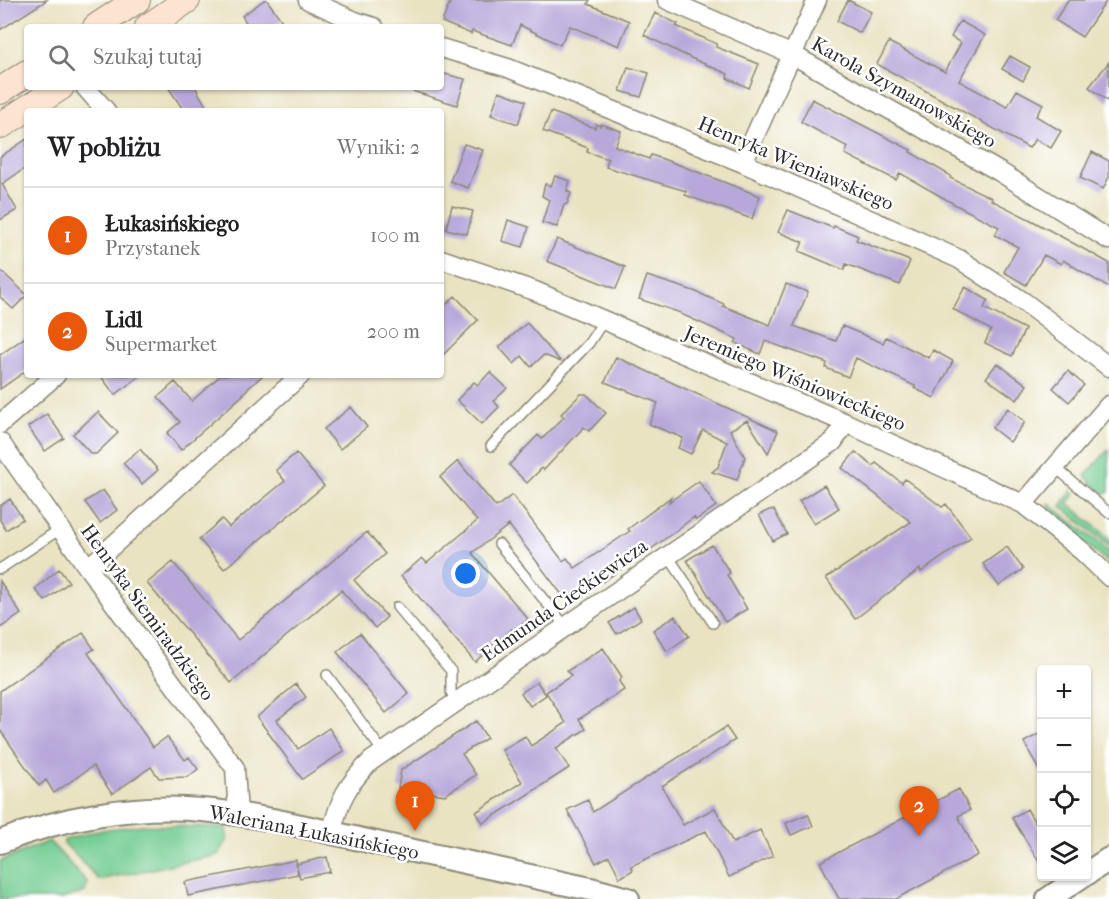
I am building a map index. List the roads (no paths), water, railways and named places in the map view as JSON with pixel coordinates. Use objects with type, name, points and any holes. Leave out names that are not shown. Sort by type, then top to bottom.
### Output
[{"type":"main road","points":[[101,24],[137,0]]},
{"type":"main road","points":[[152,24],[187,0]]},
{"type":"main road","points":[[0,91],[24,75]]},
{"type":"main road","points":[[28,108],[56,90]]},
{"type":"main road","points":[[0,126],[24,111]]},
{"type":"street","points":[[308,0],[364,24]]},
{"type":"street","name":"Karola Szymanowskiego","points":[[667,0],[793,55],[1000,172],[1109,240]]},
{"type":"street","points":[[743,163],[767,105],[793,55],[817,0]]},
{"type":"street","name":"Henryka Wieniawskiego","points":[[444,49],[508,68],[743,163],[959,259],[1024,302],[1109,367]]},
{"type":"street","points":[[88,90],[104,108]]},
{"type":"street","name":"Jeremiego Wiśniowieckiego","points":[[444,260],[535,291],[604,320],[846,423],[1023,504],[1082,551],[1109,577]]},
{"type":"street","points":[[0,424],[53,378]]},
{"type":"street","points":[[88,568],[299,378]]},
{"type":"street","points":[[1023,504],[1109,405]]},
{"type":"street","name":"Edmunda Ciećkiewicza","points":[[331,833],[338,804],[354,779],[371,761],[833,442],[846,423]]},
{"type":"street","name":"Henryka Siemiradzkiego","points":[[0,442],[88,568],[235,768],[238,814]]},
{"type":"street","name":"Waleriana Łukasińskiego","points":[[0,842],[88,817],[162,809],[201,810],[238,814],[331,833],[628,899]]},
{"type":"street","points":[[1091,870],[1109,859]]},
{"type":"street","points":[[1048,899],[1075,881]]},
{"type":"lane","points":[[491,446],[589,344],[604,320]]},
{"type":"lane","points":[[1055,467],[1109,513]]},
{"type":"lane","points":[[0,569],[60,529]]},
{"type":"lane","points":[[499,544],[566,627]]},
{"type":"lane","points":[[668,556],[712,623]]},
{"type":"lane","points":[[397,606],[451,671],[451,692],[456,702]]},
{"type":"lane","points":[[327,675],[383,752]]},
{"type":"place","name":"Łukasińskiego","points":[[415,831]]},
{"type":"place","name":"Lidl","points":[[919,836]]}]
